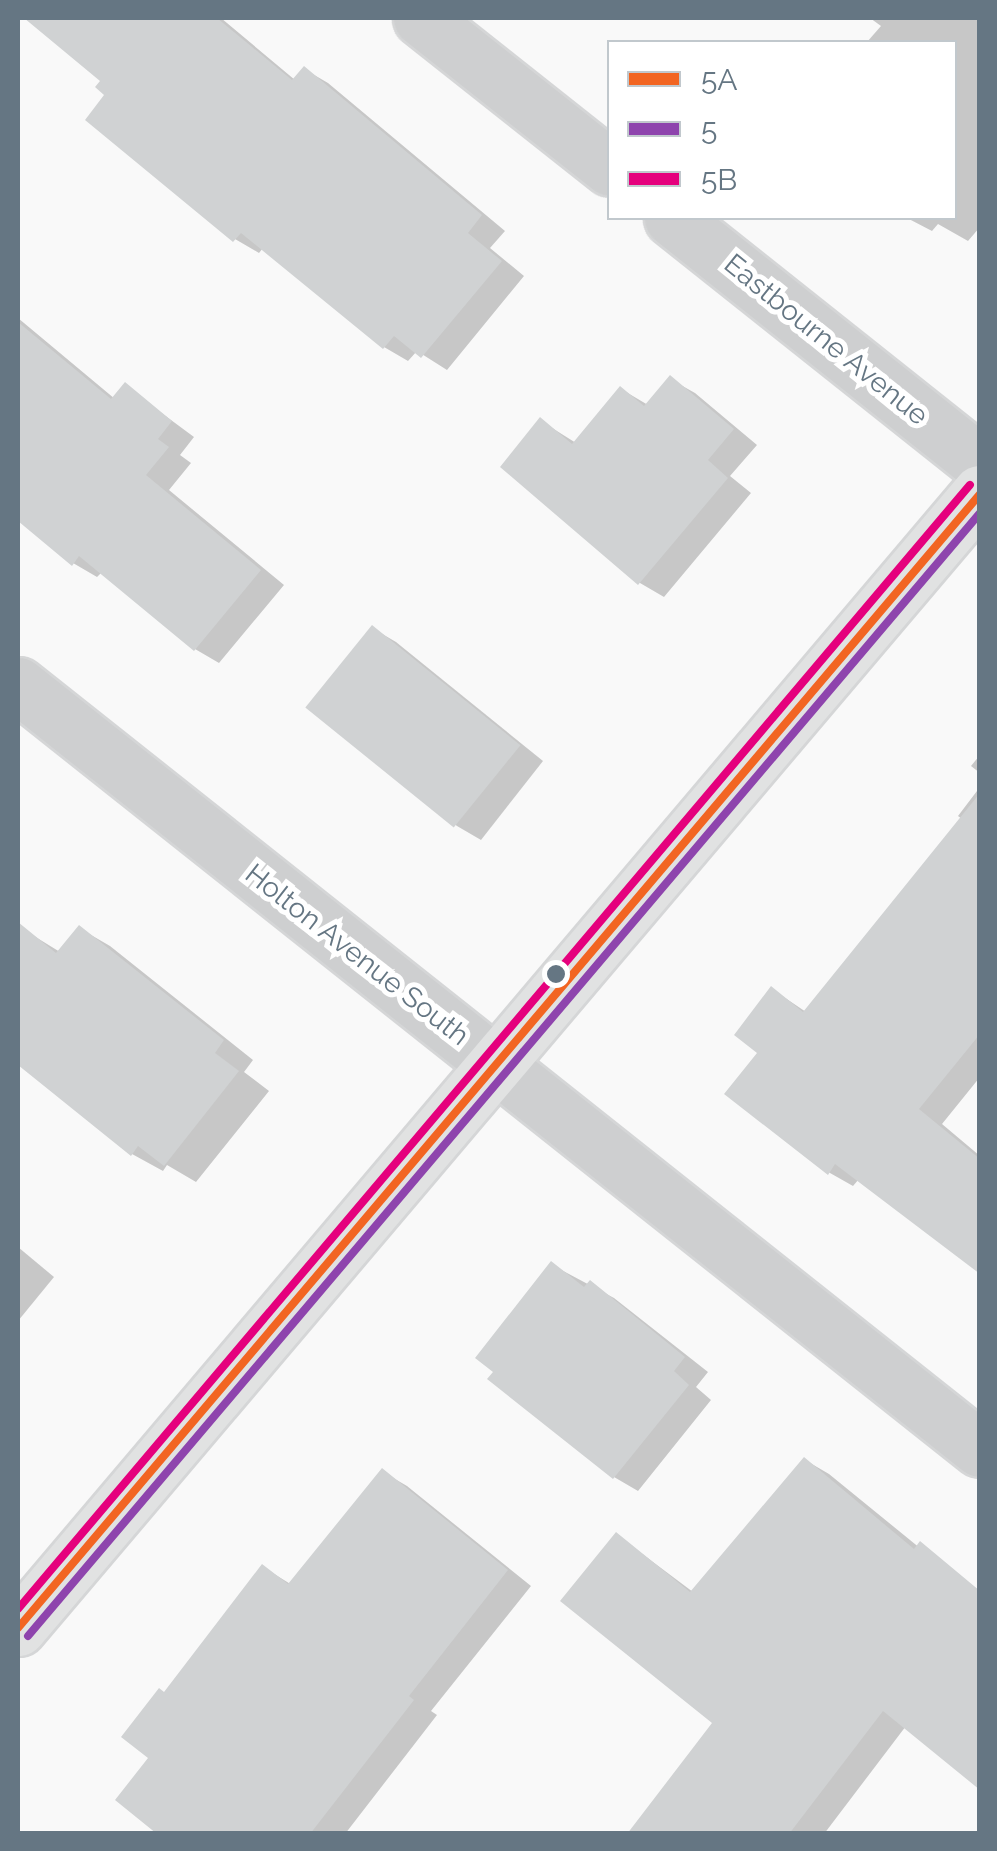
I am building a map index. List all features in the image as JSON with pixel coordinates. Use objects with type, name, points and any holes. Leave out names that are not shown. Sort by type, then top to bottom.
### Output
[{"type":"street","points":[[421,18],[607,166]]},
{"type":"street","name":"Eastbourne Avenue","points":[[675,220],[980,463]]},
{"type":"street","points":[[18,1628],[980,493]]},
{"type":"street","name":"Holton Avenue South","points":[[18,685],[980,1449]]},
{"type":"building","points":[[24,18],[217,18],[292,80],[304,66],[482,215],[468,233],[502,261],[421,358],[394,336],[383,349],[241,233],[233,242],[85,120],[104,95],[95,87],[100,81]]},
{"type":"building","points":[[18,322],[111,399],[125,382],[172,421],[158,439],[169,447],[146,475],[261,570],[194,651],[79,556],[72,566],[18,521]]},
{"type":"building","points":[[670,375],[734,429],[708,460],[728,478],[638,585],[500,467],[540,417],[572,444],[620,386],[644,406]]},
{"type":"building","points":[[372,625],[520,745],[454,828],[305,707]]},
{"type":"building","points":[[980,793],[980,1034],[919,1109],[980,1159],[980,1274],[835,1164],[828,1175],[724,1094],[757,1053],[734,1035],[771,986],[803,1012]]},
{"type":"building","points":[[18,922],[56,953],[79,925],[224,1040],[215,1053],[239,1071],[164,1166],[138,1146],[131,1156],[18,1065]]},
{"type":"building","points":[[551,1261],[584,1287],[590,1280],[685,1357],[674,1371],[689,1385],[613,1479],[487,1379],[493,1372],[475,1358]]},
{"type":"building","points":[[804,1457],[914,1549],[920,1541],[980,1591],[980,1790],[883,1711],[789,1834],[627,1834],[712,1723],[560,1601],[616,1532],[690,1592]]},
{"type":"building","points":[[382,1468],[508,1570],[409,1696],[414,1700],[310,1834],[157,1834],[115,1800],[148,1758],[121,1737],[159,1688],[164,1692],[262,1564],[288,1584]]},
{"type":"transit line","name":"5B","points":[[18,1609],[970,485]]},
{"type":"transit line","name":"5A","points":[[18,1628],[980,494]]},
{"type":"transit line","name":"5","points":[[28,1636],[980,513]]}]
